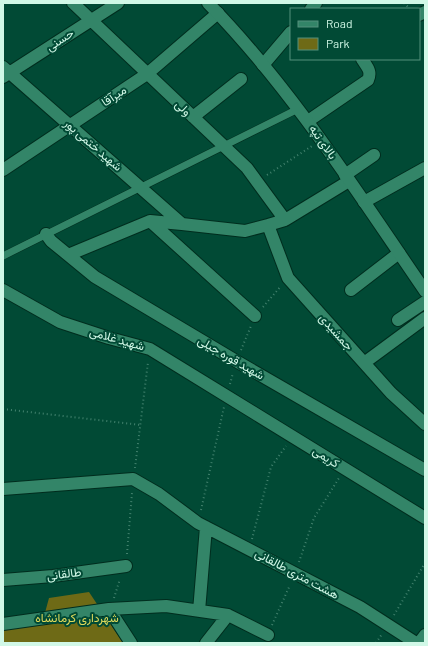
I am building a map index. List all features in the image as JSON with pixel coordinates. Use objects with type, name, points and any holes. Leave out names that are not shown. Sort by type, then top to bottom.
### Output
[{"type":"street","name":"ولی","points":[[73,3],[247,168],[285,220]]},
{"type":"street","name":"حسنی","points":[[5,72],[118,3]]},
{"type":"street","name":"بالای تپه","points":[[214,7],[308,121],[425,291]]},
{"type":"street","name":"میرآقا","points":[[3,170],[147,74],[214,7]]},
{"type":"street","points":[[263,65],[290,33]]},
{"type":"street","points":[[308,121],[368,80],[370,76],[369,70],[363,60]]},
{"type":"street","name":"شهید ختمی پور","points":[[5,72],[70,126],[182,224]]},
{"type":"street","points":[[193,117],[241,79]]},
{"type":"street","points":[[68,255],[150,221],[245,231],[285,220],[347,178],[374,156]]},
{"type":"street","points":[[364,202],[424,168]]},
{"type":"street","points":[[150,221],[255,316]]},
{"type":"street","name":"جمشیدی","points":[[268,225],[288,278],[391,393],[425,424]]},
{"type":"street","name":"شهید قوره جیلی","points":[[46,234],[51,241],[95,277],[236,361],[425,470]]},
{"type":"street","points":[[351,290],[399,253]]},
{"type":"street","name":"شهید غلامی","points":[[3,290],[60,322],[109,338],[150,349],[227,395]]},
{"type":"street","points":[[398,320],[425,302]]},
{"type":"street","points":[[364,362],[425,318]]},
{"type":"street","name":"کریمی","points":[[227,395],[425,518]]},
{"type":"street","name":"هشت متری طالقانی","points":[[3,490],[134,480],[159,494],[202,525],[360,607],[416,643]]},
{"type":"street","points":[[200,611],[202,525]]},
{"type":"street","name":"طالقانی","points":[[3,580],[53,576],[126,566]]},
{"type":"street","points":[[3,624],[109,609],[166,606],[228,615],[268,635]]},
{"type":"street","points":[[109,609],[131,643]]},
{"type":"street","points":[[206,643],[228,615]]},
{"type":"street","points":[[419,643],[425,635]]},
{"type":"lane","points":[[3,256],[298,109]]},
{"type":"path","points":[[257,182],[321,140]]},
{"type":"path","points":[[202,525],[227,395],[236,361],[255,316],[288,278]]},
{"type":"path","points":[[3,409],[140,425]]},
{"type":"path","points":[[250,550],[271,467],[293,436]]},
{"type":"path","points":[[268,635],[295,573],[314,518],[345,469]]},
{"type":"path","points":[[376,643],[425,563]]},
{"type":"green space","name":"شهرداری کرمانشاه","points":[[89,592],[123,643],[3,643],[3,626],[43,620],[49,598]]}]
